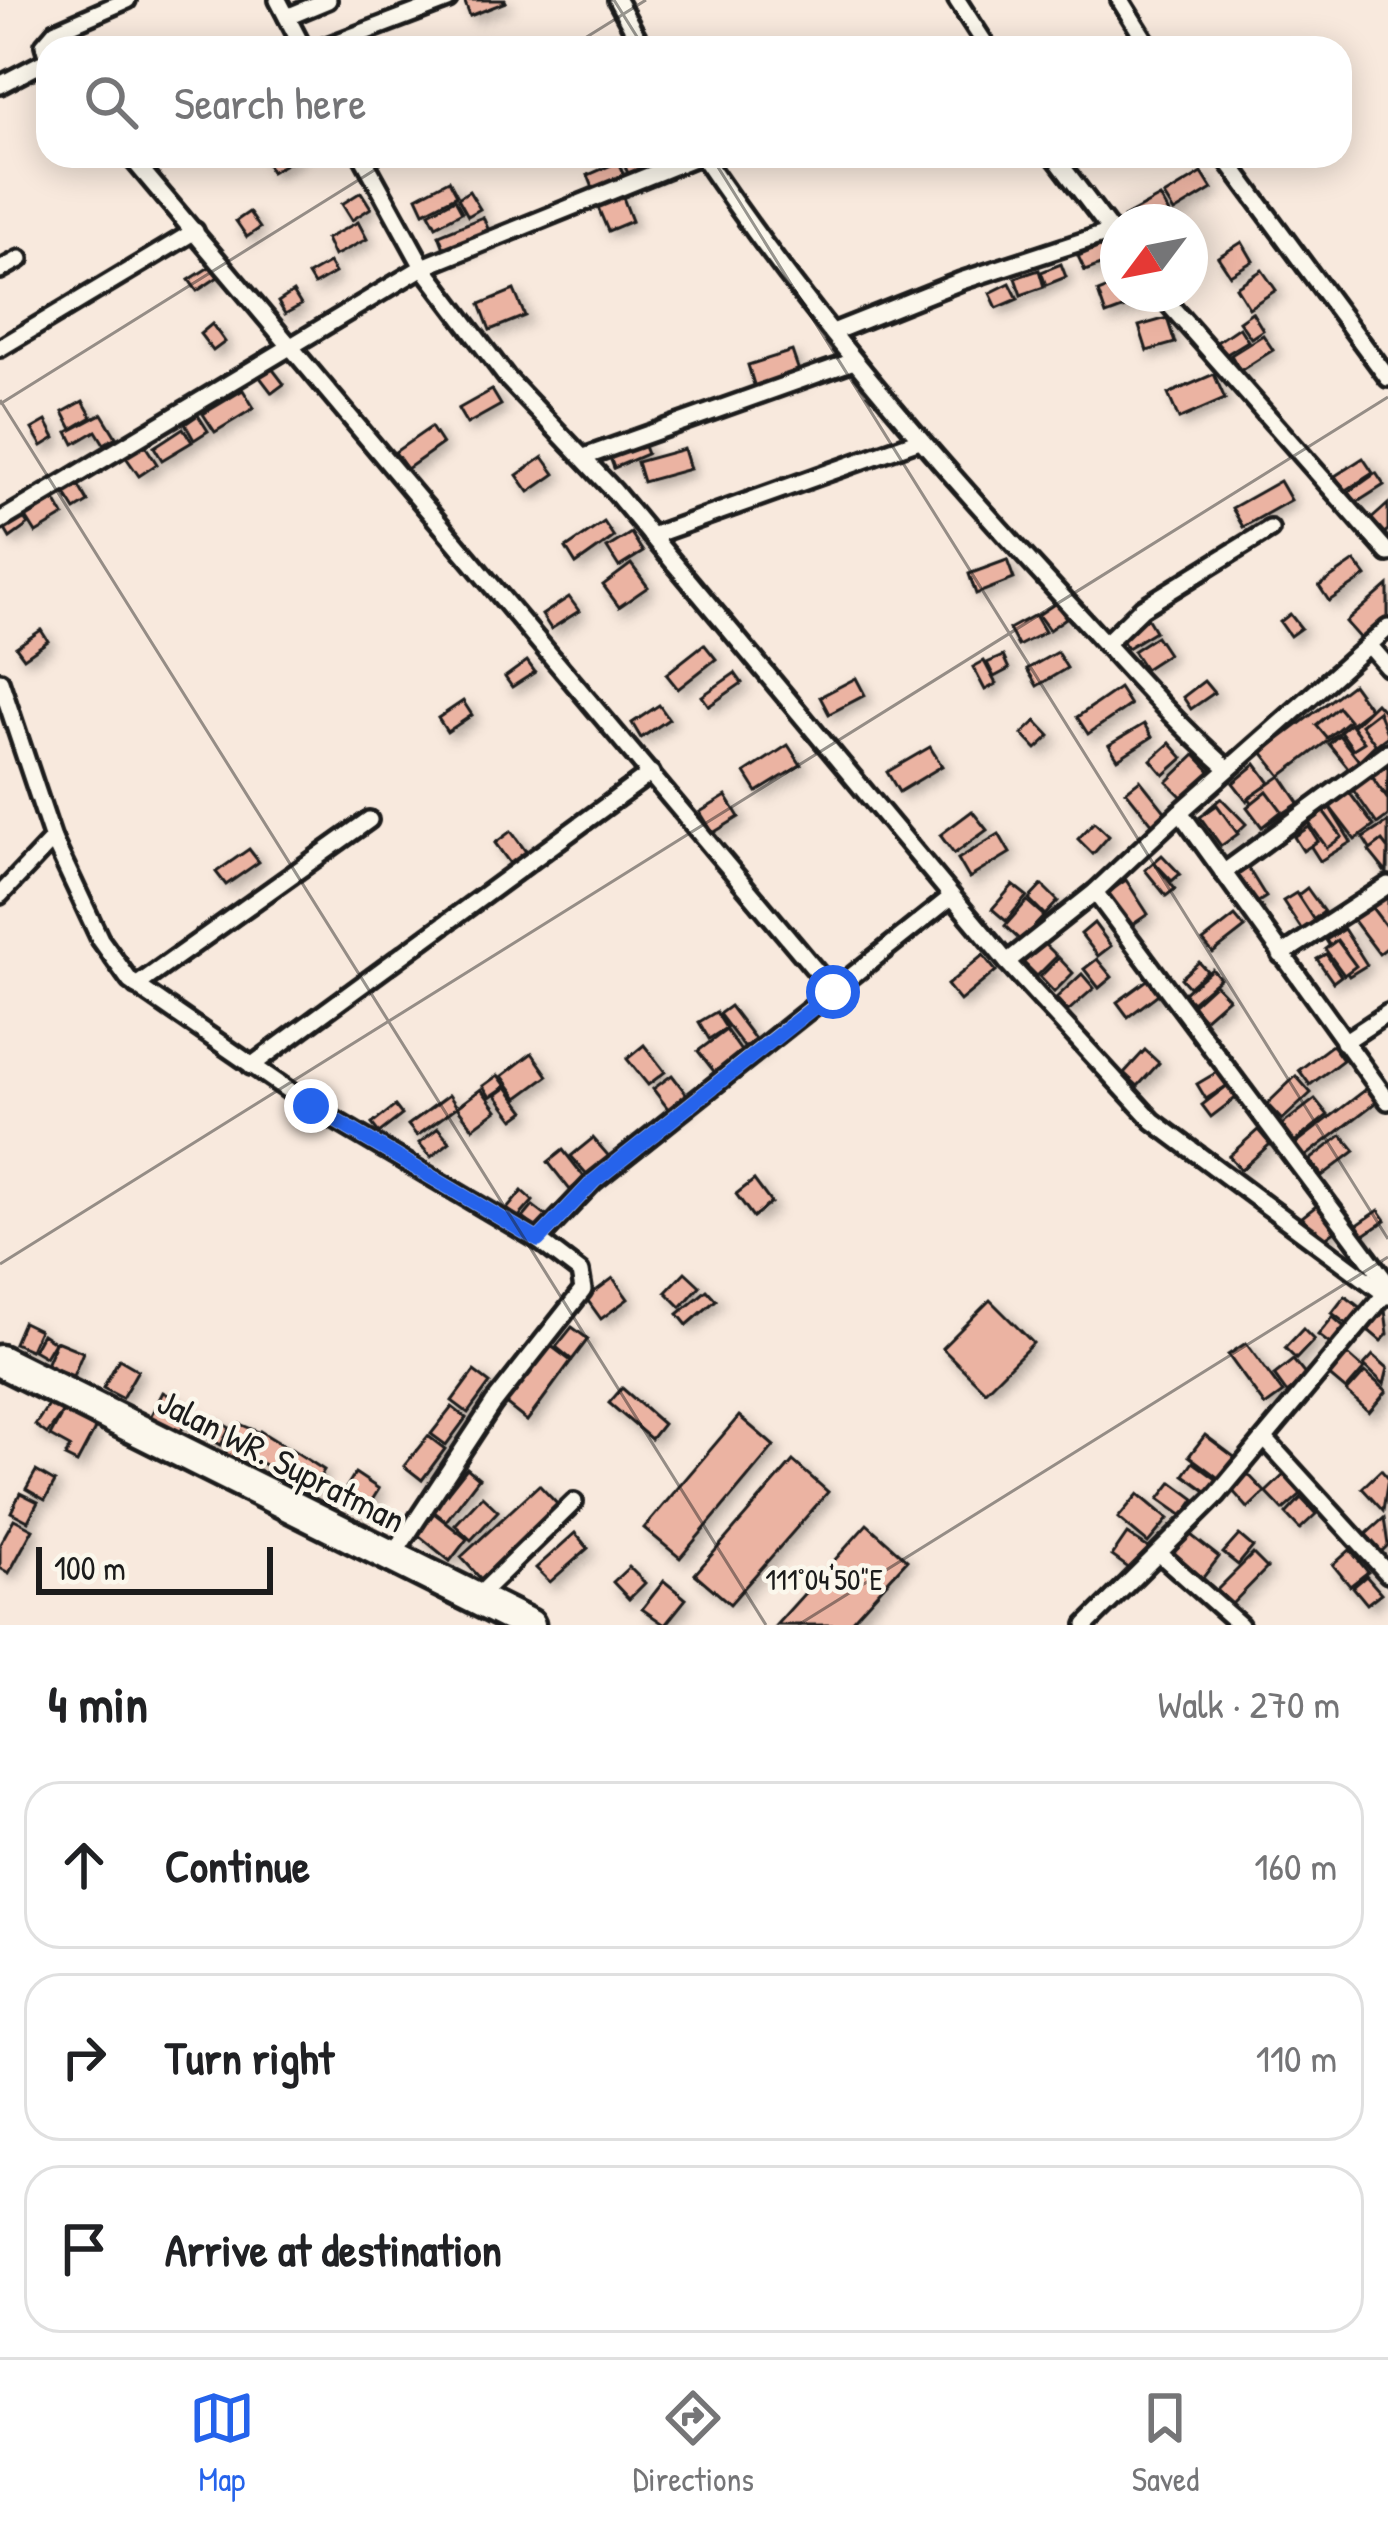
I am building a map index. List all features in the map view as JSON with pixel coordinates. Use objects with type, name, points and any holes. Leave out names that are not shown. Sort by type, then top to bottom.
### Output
[{"type":"highway","name":"Jalan WR. Supratman","points":[[0,1361],[530,1625]]},
{"type":"street","points":[[52,36],[127,0]]},
{"type":"street","points":[[278,0],[297,36]]},
{"type":"street","points":[[287,16],[328,0]]},
{"type":"street","points":[[354,36],[448,0]]},
{"type":"street","points":[[617,0],[637,36]]},
{"type":"street","points":[[957,0],[980,36]]},
{"type":"street","points":[[1120,0],[1142,36]]},
{"type":"street","points":[[0,85],[36,66]]},
{"type":"street","points":[[140,168],[296,347],[833,992]]},
{"type":"street","points":[[369,168],[423,268],[507,378],[584,457],[1007,962],[1153,1121],[1386,1289]]},
{"type":"street","points":[[0,520],[423,268],[670,168]]},
{"type":"street","points":[[708,168],[756,236],[917,440],[1165,712],[1226,767]]},
{"type":"street","points":[[1063,168],[1100,216]]},
{"type":"street","points":[[1233,168],[1388,378]]},
{"type":"street","points":[[0,348],[195,231]]},
{"type":"street","points":[[833,332],[961,281],[1100,240]]},
{"type":"street","points":[[0,270],[20,259]]},
{"type":"street","points":[[1176,312],[1388,553]]},
{"type":"street","points":[[584,457],[854,361]]},
{"type":"street","points":[[651,536],[917,440]]},
{"type":"street","points":[[1105,644],[1142,608],[1270,530]]},
{"type":"street","points":[[1007,962],[1095,892],[1226,767],[1388,628]]},
{"type":"street","points":[[1369,645],[1388,667]]},
{"type":"street","points":[[0,681],[53,839],[100,939],[136,986],[251,1066],[538,1240],[580,1272],[584,1290],[493,1404],[391,1559]]},
{"type":"street","points":[[1223,873],[1388,752]]},
{"type":"street","points":[[251,1066],[651,773]]},
{"type":"street","points":[[1180,812],[1388,1101]]},
{"type":"street","points":[[136,986],[369,820]]},
{"type":"street","points":[[0,895],[53,839]]},
{"type":"street","points":[[1281,955],[1388,885]]},
{"type":"street","points":[[1095,892],[1386,1289]]},
{"type":"street","points":[[538,1240],[594,1181],[950,898]]},
{"type":"street","points":[[1344,1042],[1388,1012]]},
{"type":"street","points":[[1086,1625],[1162,1555],[1266,1440],[1386,1289]]},
{"type":"street","points":[[1266,1440],[1385,1565]]},
{"type":"street","points":[[475,1599],[574,1502]]},
{"type":"street","points":[[1162,1555],[1240,1625]]},
{"type":"building","points":[[464,0],[505,0],[506,2],[470,16]]},
{"type":"building","points":[[621,168],[628,185],[597,198],[588,175]]},
{"type":"building","points":[[626,168],[664,168],[632,182]]},
{"type":"building","points":[[1202,173],[1212,189],[1187,204],[1169,204],[1164,196]]},
{"type":"building","points":[[449,180],[457,195],[424,212],[417,197]]},
{"type":"building","points":[[469,191],[480,209],[468,216],[458,198]]},
{"type":"building","points":[[361,192],[371,208],[352,220],[342,204]]},
{"type":"building","points":[[622,195],[632,221],[608,231],[597,205]]},
{"type":"building","points":[[455,199],[462,212],[436,226],[429,213]]},
{"type":"building","points":[[249,212],[260,228],[247,237],[236,221]]},
{"type":"building","points":[[483,217],[492,238],[447,256],[439,235]]},
{"type":"building","points":[[358,222],[367,239],[334,256],[326,239]]},
{"type":"building","points":[[1242,242],[1253,261],[1230,275],[1218,257]]},
{"type":"building","points":[[1100,247],[1100,265],[1085,271],[1078,256]]},
{"type":"building","points":[[329,263],[335,273],[314,285],[308,275]]},
{"type":"building","points":[[1061,264],[1066,277],[1046,285],[1041,272]]},
{"type":"building","points":[[211,266],[218,277],[197,291],[189,280]]},
{"type":"building","points":[[1039,270],[1044,287],[1021,295],[1015,278]]},
{"type":"building","points":[[1262,270],[1276,290],[1249,308],[1236,287]]},
{"type":"building","points":[[1010,283],[1018,299],[997,308],[990,293]]},
{"type":"building","points":[[514,290],[525,316],[490,330],[480,304]]},
{"type":"building","points":[[293,292],[301,305],[285,314],[278,302]]},
{"type":"building","points":[[1252,312],[1263,330],[1251,338],[1239,321]]},
{"type":"building","points":[[1167,318],[1175,343],[1147,351],[1139,326]]},
{"type":"building","points":[[212,324],[225,342],[213,351],[200,334]]},
{"type":"building","points":[[1239,327],[1248,341],[1222,357],[1214,344]]},
{"type":"building","points":[[1263,335],[1273,350],[1240,371],[1231,355]]},
{"type":"building","points":[[792,351],[801,377],[756,391],[748,365]]},
{"type":"building","points":[[271,367],[284,384],[272,393],[259,376]]},
{"type":"building","points":[[1214,374],[1225,399],[1179,419],[1168,394]]},
{"type":"building","points":[[243,390],[254,408],[215,432],[203,414]]},
{"type":"building","points":[[492,390],[501,405],[467,424],[458,409]]},
{"type":"building","points":[[83,401],[92,417],[72,429],[63,412]]},
{"type":"building","points":[[102,414],[116,437],[104,444],[96,431],[74,444],[68,432]]},
{"type":"building","points":[[198,415],[208,431],[194,440],[185,424]]},
{"type":"building","points":[[46,421],[55,438],[42,446],[32,429]]},
{"type":"building","points":[[431,427],[442,444],[407,469],[395,452]]},
{"type":"building","points":[[183,428],[192,442],[162,460],[154,447]]},
{"type":"building","points":[[641,439],[647,454],[614,468],[608,452]]},
{"type":"building","points":[[144,444],[157,464],[139,476],[125,456]]},
{"type":"building","points":[[684,449],[690,469],[643,482],[637,462]]},
{"type":"building","points":[[543,457],[555,474],[529,492],[517,475]]},
{"type":"building","points":[[1363,458],[1373,473],[1345,491],[1335,476]]},
{"type":"building","points":[[1376,473],[1384,485],[1356,503],[1349,492]]},
{"type":"building","points":[[1280,481],[1291,500],[1243,527],[1232,508]]},
{"type":"building","points":[[77,483],[88,502],[75,510],[63,491]]},
{"type":"building","points":[[55,500],[64,516],[36,533],[26,517]]},
{"type":"building","points":[[1388,504],[1388,530],[1381,536],[1368,522]]},
{"type":"building","points":[[22,516],[28,525],[10,538],[4,528]]},
{"type":"building","points":[[604,522],[614,537],[576,564],[566,548]]},
{"type":"building","points":[[631,533],[643,552],[619,567],[607,548]]},
{"type":"building","points":[[1007,560],[1014,579],[976,594],[969,574]]},
{"type":"building","points":[[1355,561],[1366,576],[1329,601],[1319,586]]},
{"type":"building","points":[[631,564],[648,587],[619,607],[603,585]]},
{"type":"building","points":[[1388,585],[1388,619],[1363,641],[1346,622]]},
{"type":"building","points":[[569,597],[579,611],[551,629],[542,615]]},
{"type":"building","points":[[1056,603],[1066,618],[1049,630],[1038,615]]},
{"type":"building","points":[[1290,614],[1301,628],[1290,636],[1280,622]]},
{"type":"building","points":[[1035,615],[1045,632],[1018,646],[1009,629]]},
{"type":"building","points":[[1146,616],[1155,631],[1127,648],[1118,633]]},
{"type":"building","points":[[41,630],[48,641],[24,658],[16,647]]},
{"type":"building","points":[[1156,636],[1168,654],[1145,669],[1133,651]]},
{"type":"building","points":[[704,644],[716,659],[678,689],[666,674]]},
{"type":"building","points":[[1057,652],[1067,668],[1037,686],[1027,669]]},
{"type":"building","points":[[1003,656],[1009,669],[994,677],[987,663]]},
{"type":"building","points":[[527,661],[535,672],[512,687],[505,677]]},
{"type":"building","points":[[984,661],[996,684],[985,690],[973,667]]},
{"type":"building","points":[[735,673],[742,683],[709,706],[702,696]]},
{"type":"building","points":[[856,678],[865,695],[829,714],[820,697]]},
{"type":"building","points":[[1204,681],[1214,693],[1191,709],[1183,697]]},
{"type":"building","points":[[1352,684],[1370,709],[1281,776],[1262,752]]},
{"type":"building","points":[[1119,688],[1130,705],[1088,734],[1077,717]]},
{"type":"building","points":[[463,701],[472,715],[447,732],[438,718]]},
{"type":"building","points":[[1376,703],[1388,716],[1388,732],[1352,767],[1332,746]]},
{"type":"building","points":[[659,705],[669,719],[641,738],[632,723]]},
{"type":"building","points":[[1338,707],[1349,720],[1327,738],[1316,725]]},
{"type":"building","points":[[1378,711],[1388,736],[1376,745],[1361,724]]},
{"type":"building","points":[[1036,721],[1050,736],[1036,749],[1022,734]]},
{"type":"building","points":[[1350,723],[1364,742],[1353,749],[1340,731]]},
{"type":"building","points":[[1144,724],[1152,737],[1118,759],[1109,745]]},
{"type":"building","points":[[1339,735],[1360,762],[1350,770],[1329,744]]},
{"type":"building","points":[[1170,743],[1183,758],[1164,775],[1151,760]]},
{"type":"building","points":[[788,745],[801,765],[757,792],[745,773]]},
{"type":"building","points":[[930,747],[942,766],[899,792],[887,772]]},
{"type":"building","points":[[1195,755],[1213,774],[1186,801],[1167,782]]},
{"type":"building","points":[[1388,760],[1388,805],[1379,813],[1357,785]]},
{"type":"building","points":[[1256,764],[1270,783],[1247,801],[1233,783]]},
{"type":"building","points":[[1385,765],[1388,769],[1387,797],[1371,775]]},
{"type":"building","points":[[1370,774],[1388,800],[1388,816],[1377,824],[1351,787]]},
{"type":"building","points":[[1281,776],[1299,803],[1267,824],[1249,798]]},
{"type":"building","points":[[1140,780],[1167,814],[1153,825],[1126,791]]},
{"type":"building","points":[[1267,791],[1282,811],[1262,827],[1247,807]]},
{"type":"building","points":[[1349,792],[1374,826],[1355,840],[1329,806]]},
{"type":"building","points":[[726,796],[739,817],[713,833],[700,812]]},
{"type":"building","points":[[1221,798],[1246,824],[1230,839],[1205,812]]},
{"type":"building","points":[[1217,805],[1238,834],[1221,846],[1200,817]]},
{"type":"building","points":[[1330,808],[1351,842],[1320,861],[1299,828]]},
{"type":"building","points":[[972,811],[987,830],[954,854],[940,835]]},
{"type":"building","points":[[1324,812],[1342,837],[1327,848],[1309,823]]},
{"type":"building","points":[[1094,822],[1109,836],[1093,854],[1078,839]]},
{"type":"building","points":[[1388,822],[1388,868],[1384,871],[1363,838]]},
{"type":"building","points":[[1309,827],[1318,841],[1303,851],[1294,837]]},
{"type":"building","points":[[511,831],[527,853],[511,865],[495,843]]},
{"type":"building","points":[[999,834],[1010,853],[969,878],[958,859]]},
{"type":"building","points":[[1382,841],[1388,849],[1387,873],[1369,851]]},
{"type":"building","points":[[249,849],[259,862],[226,885],[216,872]]},
{"type":"building","points":[[1162,855],[1180,874],[1172,881],[1154,862]]},
{"type":"building","points":[[1154,862],[1175,889],[1166,896],[1145,870]]},
{"type":"building","points":[[1248,868],[1266,897],[1252,906],[1234,877]]},
{"type":"building","points":[[1126,880],[1148,914],[1129,927],[1107,893]]},
{"type":"building","points":[[1013,885],[1027,896],[1006,921],[992,909]]},
{"type":"building","points":[[1042,885],[1058,901],[1045,915],[1029,899]]},
{"type":"building","points":[[1307,888],[1324,912],[1307,924],[1290,901]]},
{"type":"building","points":[[1296,893],[1315,922],[1302,930],[1283,901]]},
{"type":"building","points":[[1388,894],[1388,943],[1377,950],[1355,914]]},
{"type":"building","points":[[1027,901],[1044,916],[1021,941],[1005,926]]},
{"type":"building","points":[[1370,905],[1388,929],[1388,947],[1379,954],[1352,918]]},
{"type":"building","points":[[1235,916],[1245,928],[1213,953],[1203,941]]},
{"type":"building","points":[[1094,923],[1111,946],[1098,956],[1081,934]]},
{"type":"building","points":[[1344,929],[1367,965],[1349,976],[1326,940]]},
{"type":"building","points":[[1041,940],[1057,956],[1037,976],[1021,960]]},
{"type":"building","points":[[1337,940],[1356,966],[1344,975],[1325,949]]},
{"type":"building","points":[[1326,954],[1341,976],[1333,982],[1317,959]]},
{"type":"building","points":[[983,955],[996,971],[960,1001],[947,985]]},
{"type":"building","points":[[1059,958],[1073,973],[1054,992],[1040,977]]},
{"type":"building","points":[[1097,959],[1112,977],[1099,988],[1084,969]]},
{"type":"building","points":[[1199,962],[1207,971],[1189,987],[1181,978]]},
{"type":"building","points":[[1212,969],[1220,978],[1192,1002],[1184,993]]},
{"type":"building","points":[[1082,974],[1094,988],[1068,1011],[1056,998]]},
{"type":"building","points":[[1150,978],[1161,992],[1128,1017],[1117,1002]]},
{"type":"building","points":[[1215,984],[1228,998],[1204,1019],[1192,1005]]},
{"type":"building","points":[[730,1006],[761,1047],[750,1055],[719,1014]]},
{"type":"building","points":[[716,1012],[726,1028],[709,1039],[699,1022]]},
{"type":"building","points":[[726,1030],[743,1054],[716,1074],[698,1051]]},
{"type":"building","points":[[644,1045],[665,1072],[648,1085],[627,1059]]},
{"type":"building","points":[[1332,1045],[1343,1060],[1310,1085],[1299,1070]]},
{"type":"building","points":[[1145,1050],[1159,1063],[1138,1086],[1124,1073]]},
{"type":"building","points":[[532,1053],[548,1076],[518,1098],[502,1076]]},
{"type":"building","points":[[1219,1071],[1228,1085],[1206,1099],[1197,1084]]},
{"type":"building","points":[[498,1075],[506,1086],[490,1097],[483,1086]]},
{"type":"building","points":[[672,1075],[691,1100],[672,1114],[653,1089]]},
{"type":"building","points":[[1296,1076],[1311,1093],[1282,1120],[1267,1104]]},
{"type":"building","points":[[1228,1085],[1237,1097],[1211,1117],[1202,1105]]},
{"type":"building","points":[[507,1087],[525,1111],[514,1119],[496,1095]]},
{"type":"building","points":[[1369,1087],[1379,1100],[1301,1160],[1291,1147]]},
{"type":"building","points":[[481,1089],[497,1110],[473,1128],[457,1107]]},
{"type":"building","points":[[449,1095],[457,1107],[417,1136],[408,1125]]},
{"type":"building","points":[[1315,1099],[1328,1115],[1292,1144],[1279,1127]]},
{"type":"building","points":[[395,1106],[402,1115],[379,1133],[372,1124]]},
{"type":"building","points":[[438,1128],[450,1142],[431,1157],[419,1143]]},
{"type":"building","points":[[1258,1130],[1270,1144],[1241,1170],[1229,1156]]},
{"type":"building","points":[[1342,1135],[1355,1151],[1322,1176],[1310,1160]]},
{"type":"building","points":[[593,1138],[613,1161],[591,1179],[571,1156]]},
{"type":"building","points":[[563,1150],[585,1178],[570,1190],[548,1162]]},
{"type":"building","points":[[754,1180],[771,1203],[753,1217],[736,1194]]},
{"type":"building","points":[[522,1191],[533,1201],[518,1218],[507,1209]]},
{"type":"building","points":[[1320,1203],[1339,1228],[1321,1241],[1302,1217]]},
{"type":"building","points":[[533,1206],[550,1219],[541,1232],[523,1218]]},
{"type":"building","points":[[1379,1210],[1386,1220],[1360,1238],[1353,1228]]},
{"type":"building","points":[[685,1272],[700,1286],[681,1307],[666,1292]]},
{"type":"building","points":[[613,1278],[628,1299],[601,1319],[586,1298]]},
{"type":"building","points":[[707,1290],[716,1300],[687,1325],[678,1314]]},
{"type":"building","points":[[1345,1296],[1362,1309],[1349,1326],[1332,1313]]},
{"type":"building","points":[[990,1300],[1033,1343],[985,1391],[942,1348]]},
{"type":"building","points":[[1385,1310],[1388,1334],[1381,1341],[1368,1330]]},
{"type":"building","points":[[1333,1317],[1348,1330],[1334,1347],[1318,1335]]},
{"type":"building","points":[[23,1322],[39,1330],[30,1350],[14,1343]]},
{"type":"building","points":[[572,1327],[588,1339],[572,1360],[556,1347]]},
{"type":"building","points":[[1303,1329],[1314,1340],[1296,1359],[1285,1348]]},
{"type":"building","points":[[42,1334],[54,1342],[45,1357],[33,1350]]},
{"type":"building","points":[[56,1341],[83,1352],[73,1376],[46,1365]]},
{"type":"building","points":[[547,1343],[571,1361],[527,1421],[503,1402]]},
{"type":"building","points":[[1246,1343],[1283,1393],[1265,1406],[1228,1355]]},
{"type":"building","points":[[1345,1352],[1364,1369],[1346,1390],[1327,1374]]},
{"type":"building","points":[[1373,1355],[1388,1368],[1384,1384],[1364,1365]]},
{"type":"building","points":[[119,1359],[138,1370],[122,1398],[103,1388]]},
{"type":"building","points":[[1293,1360],[1307,1377],[1287,1393],[1274,1375]]},
{"type":"building","points":[[474,1371],[490,1383],[468,1413],[452,1401]]},
{"type":"building","points":[[1365,1372],[1387,1391],[1369,1412],[1347,1392]]},
{"type":"building","points":[[622,1388],[663,1424],[651,1439],[609,1403]]},
{"type":"building","points":[[163,1392],[193,1409],[180,1433],[150,1417]]},
{"type":"building","points":[[51,1401],[64,1410],[47,1434],[35,1425]]},
{"type":"building","points":[[452,1407],[466,1418],[446,1445],[431,1434]]},
{"type":"building","points":[[64,1410],[95,1429],[77,1463],[65,1457],[70,1447],[50,1436]]},
{"type":"building","points":[[739,1416],[774,1446],[680,1558],[644,1528]]},
{"type":"building","points":[[210,1417],[230,1428],[221,1445],[201,1434]]},
{"type":"building","points":[[240,1424],[256,1431],[241,1462],[225,1454]]},
{"type":"building","points":[[260,1431],[286,1447],[273,1470],[247,1454]]},
{"type":"building","points":[[1205,1435],[1237,1459],[1221,1480],[1189,1456]]},
{"type":"building","points":[[428,1436],[445,1449],[422,1480],[404,1466]]},
{"type":"building","points":[[291,1449],[324,1470],[309,1495],[276,1474]]},
{"type":"building","points":[[793,1461],[828,1492],[730,1604],[695,1574]]},
{"type":"building","points":[[1193,1462],[1219,1481],[1210,1494],[1184,1475]]},
{"type":"building","points":[[467,1468],[479,1478],[446,1521],[433,1511]]},
{"type":"building","points":[[1381,1470],[1388,1478],[1383,1511],[1362,1488]]},
{"type":"building","points":[[36,1471],[55,1482],[45,1500],[26,1489]]},
{"type":"building","points":[[355,1473],[379,1489],[364,1513],[340,1498]]},
{"type":"building","points":[[1248,1474],[1265,1492],[1248,1508],[1231,1489]]},
{"type":"building","points":[[1284,1475],[1301,1494],[1283,1510],[1266,1492]]},
{"type":"building","points":[[1172,1482],[1195,1499],[1183,1516],[1159,1499]]},
{"type":"building","points":[[539,1485],[559,1506],[481,1579],[461,1557]]},
{"type":"building","points":[[20,1493],[38,1502],[28,1521],[11,1512]]},
{"type":"building","points":[[1138,1494],[1168,1519],[1148,1543],[1118,1518]]},
{"type":"building","points":[[482,1496],[498,1511],[471,1540],[455,1525]]},
{"type":"building","points":[[1301,1498],[1316,1514],[1300,1529],[1286,1514]]},
{"type":"building","points":[[434,1513],[467,1539],[450,1561],[417,1534]]},
{"type":"building","points":[[1384,1518],[1388,1545],[1381,1552],[1365,1535]]},
{"type":"building","points":[[14,1519],[33,1529],[9,1573],[0,1568],[0,1544]]},
{"type":"building","points":[[867,1524],[907,1560],[848,1625],[776,1625]]},
{"type":"building","points":[[1187,1532],[1219,1557],[1202,1579],[1169,1553]]},
{"type":"building","points":[[575,1533],[588,1548],[550,1582],[536,1568]]},
{"type":"building","points":[[1127,1534],[1150,1549],[1134,1572],[1112,1556]]},
{"type":"building","points":[[1239,1535],[1253,1547],[1238,1565],[1223,1553]]},
{"type":"building","points":[[1350,1550],[1368,1572],[1350,1586],[1333,1565]]},
{"type":"building","points":[[1253,1554],[1267,1568],[1232,1604],[1217,1590]]},
{"type":"building","points":[[629,1567],[645,1583],[629,1599],[613,1582]]},
{"type":"building","points":[[1366,1576],[1381,1593],[1367,1604],[1353,1587]]},
{"type":"building","points":[[664,1581],[686,1599],[665,1625],[642,1609]]},
{"type":"route","points":[[311,1106],[538,1240],[594,1181],[833,992]]}]
